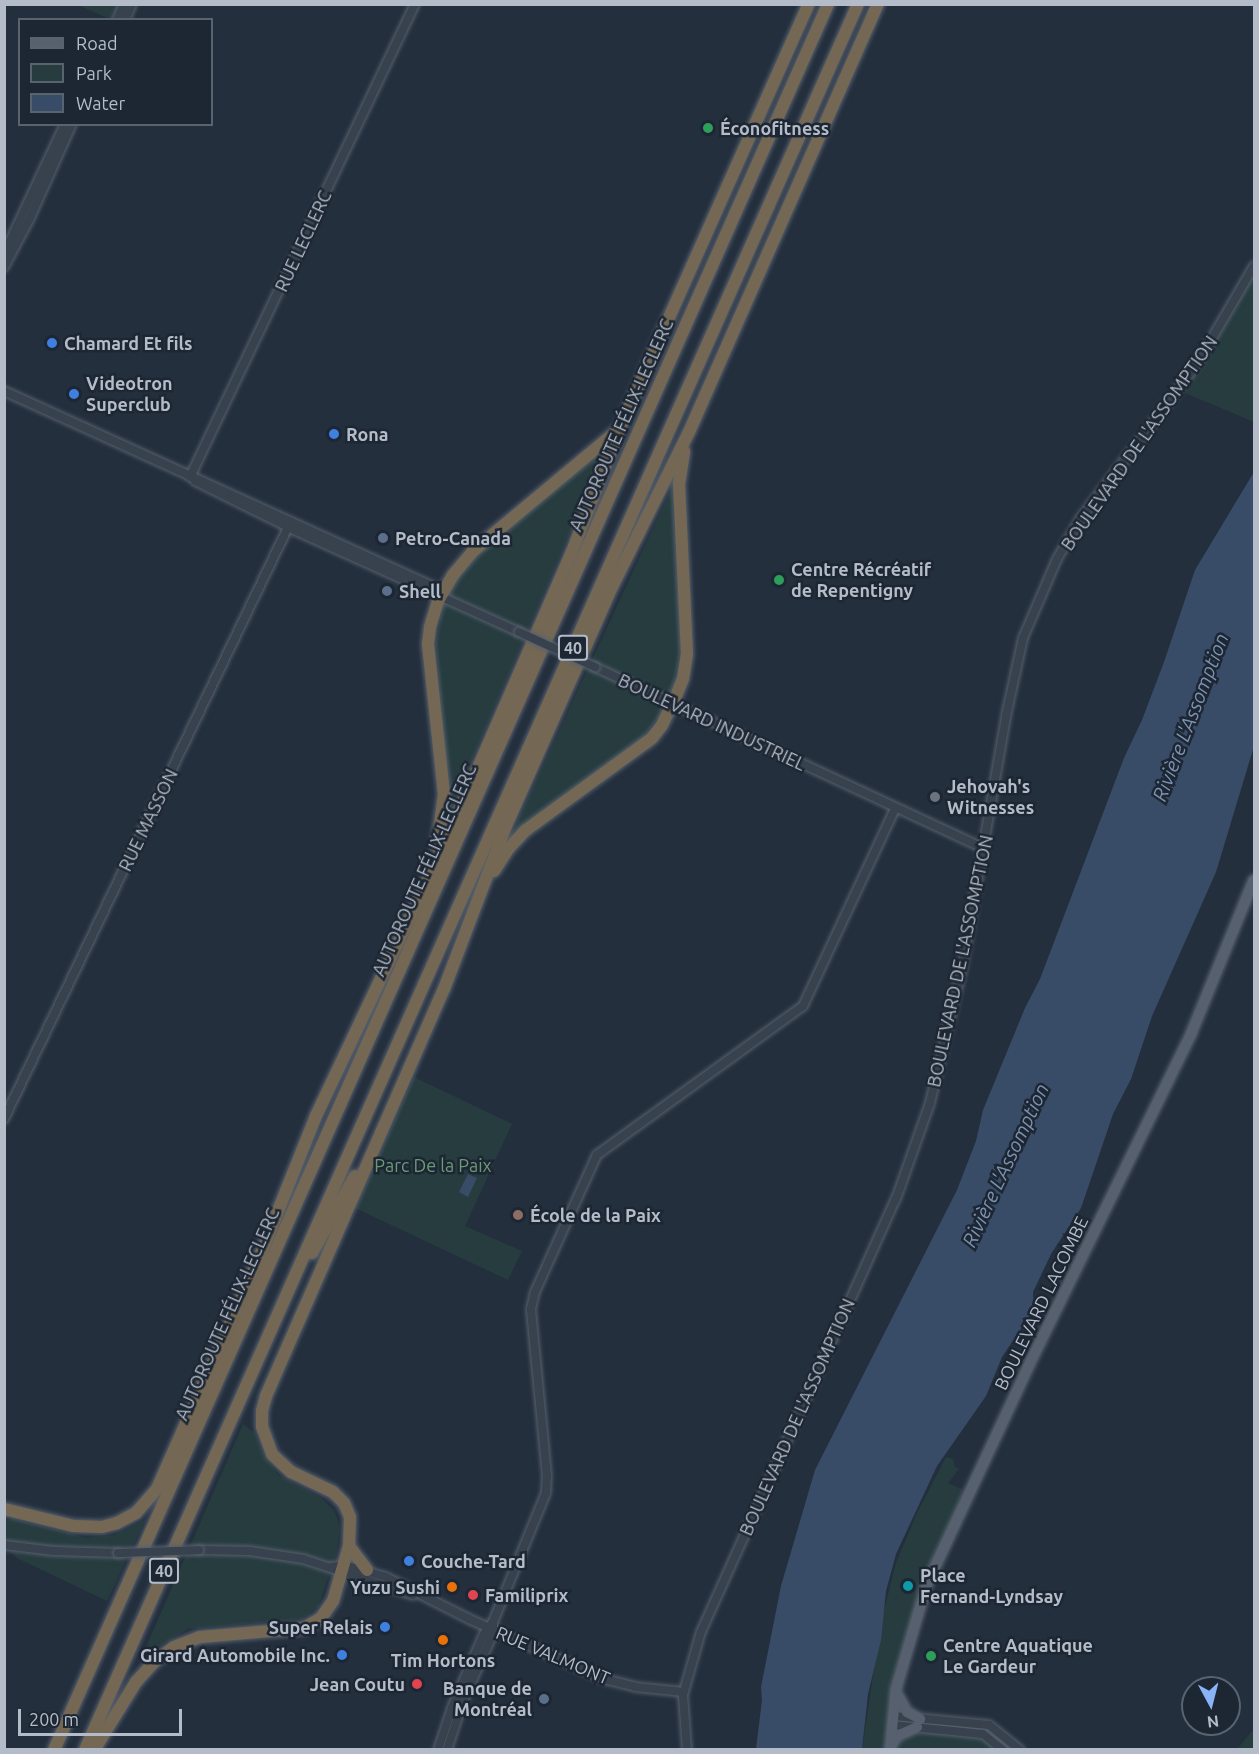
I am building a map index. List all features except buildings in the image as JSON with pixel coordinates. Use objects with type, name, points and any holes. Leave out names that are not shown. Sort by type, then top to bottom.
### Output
[{"type":"highway","points":[[4,1509],[74,1526],[96,1528],[112,1525],[131,1516],[154,1494],[254,1271],[321,1105],[428,875],[568,562],[619,430],[808,4]]},
{"type":"highway","points":[[785,58],[815,4]]},
{"type":"highway","name":"AUTOROUTE FÉLIX-LECLERC","points":[[54,1749],[828,4]]},
{"type":"highway","name":"40","points":[[85,1749],[858,4]]},
{"type":"highway","points":[[827,120],[869,4]]},
{"type":"highway","points":[[94,1749],[136,1682],[170,1649],[200,1637],[284,1632],[307,1627],[327,1612],[339,1568],[349,1545],[351,1521],[344,1503],[328,1489],[291,1472],[280,1463],[264,1438],[262,1416],[276,1372],[444,988],[482,893],[502,835],[612,587],[688,432],[878,4]]},
{"type":"highway","points":[[428,875],[441,827],[444,800],[428,644],[431,621],[441,595],[473,551],[619,430]]},
{"type":"highway","points":[[482,893],[499,863],[520,837],[647,742],[662,725],[673,703],[683,678],[687,659],[679,484],[688,432]]},
{"type":"highway","points":[[277,1248],[350,1044]]},
{"type":"highway","points":[[288,1292],[325,1232],[382,1129]]},
{"type":"highway","points":[[349,1545],[367,1570]]},
{"type":"main road","name":"BOULEVARD LACOMBE","points":[[890,1749],[896,1691],[916,1617],[937,1560],[1191,1034],[1254,880]]},
{"type":"main road","points":[[890,1749],[897,1736],[918,1723],[908,1712],[896,1691]]},
{"type":"street","points":[[118,18],[124,4]]},
{"type":"street","points":[[126,18],[132,4]]},
{"type":"street","name":"RUE LECLERC","points":[[190,477],[415,4]]},
{"type":"street","points":[[4,254],[64,126]]},
{"type":"street","points":[[4,267],[29,220],[71,126]]},
{"type":"street","name":"BOULEVARD DE L'ASSOMPTION","points":[[687,1749],[684,1692],[690,1665],[708,1615],[896,1199],[924,1122],[962,969],[1023,638],[1045,583],[1081,518],[1197,364],[1254,266]]},
{"type":"street","name":"BOULEVARD INDUSTRIEL","points":[[4,391],[190,477],[210,490],[432,586],[441,595],[895,809],[983,848]]},
{"type":"street","name":"RUE MASSON","points":[[4,1119],[289,524]]},
{"type":"street","points":[[447,1749],[492,1626],[546,1493],[547,1476],[532,1329],[535,1292],[597,1155],[803,1006],[895,809]]},
{"type":"street","name":"RUE VALMONT","points":[[4,1545],[62,1552],[118,1553],[199,1550],[263,1553],[339,1568],[367,1570],[398,1582],[428,1599]]},
{"type":"street","name":"RUE VALMONT","points":[[339,1568],[428,1599],[615,1682],[684,1692]]},
{"type":"street","points":[[438,1749],[453,1704],[492,1626]]},
{"type":"street","points":[[893,1720],[983,1734],[1003,1749]]},
{"type":"street","points":[[918,1723],[989,1725],[1020,1749]]},
{"type":"green space","points":[[78,5],[119,5],[113,18],[107,18]]},
{"type":"green space","points":[[1254,265],[1254,422],[1178,390]]},
{"type":"green space","points":[[609,442],[450,810],[436,644],[443,606],[452,584],[462,568]]},
{"type":"green space","points":[[672,487],[681,647],[674,683],[660,715],[639,742],[512,833]]},
{"type":"green space","name":"Parc De la Paix","points":[[414,1077],[512,1124],[465,1226],[522,1251],[508,1280],[355,1208]]},
{"type":"green space","points":[[243,1424],[255,1433],[264,1457],[278,1475],[320,1497],[334,1510],[340,1527],[337,1552],[318,1607],[302,1619],[188,1629],[142,1656]]},
{"type":"green space","points":[[946,1457],[953,1459],[955,1467],[959,1469],[948,1483],[964,1490],[927,1584],[896,1689],[890,1749],[862,1750],[881,1622],[896,1563],[917,1513]]},
{"type":"green space","points":[[13,1519],[86,1538],[115,1535],[145,1520],[107,1601],[17,1558],[5,1547],[5,1521]]},
{"type":"green space","points":[[1254,1729],[1254,1749],[1237,1749]]},
{"type":"green space","points":[[918,1730],[984,1739],[996,1750],[895,1750],[901,1739]]},
{"type":"water","name":"Rivière L'Assomption","points":[[1254,472],[1254,746],[1216,872],[1152,1016],[1131,1079],[1113,1114],[1081,1208],[1051,1254],[1033,1292],[1034,1309],[1002,1357],[986,1396],[937,1466],[896,1554],[886,1591],[881,1640],[868,1694],[862,1749],[756,1749],[762,1700],[761,1687],[781,1586],[815,1470],[957,1190],[976,1141],[983,1110],[1025,1008],[1040,979],[1124,758],[1142,720],[1195,570]]},
{"type":"water","points":[[468,1174],[477,1178],[468,1197],[459,1192]]},
{"type":"place","name":"Éconofitness","points":[[708,128]]},
{"type":"place","name":"Chamard Et fils","points":[[52,343]]},
{"type":"place","name":"Videotron Superclub","points":[[74,394]]},
{"type":"place","name":"Rona","points":[[334,434]]},
{"type":"place","name":"Petro-Canada","points":[[383,538]]},
{"type":"place","name":"Centre Récréatif de Repentigny","points":[[779,580]]},
{"type":"place","name":"Shell","points":[[387,591]]},
{"type":"place","name":"Jehovah's Witnesses","points":[[935,797]]},
{"type":"place","name":"École de la Paix","points":[[518,1215]]},
{"type":"place","name":"Couche-Tard","points":[[409,1561]]},
{"type":"place","name":"Place Fernand-Lyndsay","points":[[908,1586]]},
{"type":"place","name":"Yuzu Sushi","points":[[452,1587]]},
{"type":"place","name":"Familiprix","points":[[473,1595]]},
{"type":"place","name":"Super Relais","points":[[385,1627]]},
{"type":"place","name":"Tim Hortons","points":[[443,1640]]},
{"type":"place","name":"Girard Automobile Inc.","points":[[342,1655]]},
{"type":"place","name":"Centre Aquatique Le Gardeur","points":[[931,1656]]},
{"type":"place","name":"Jean Coutu","points":[[417,1684]]},
{"type":"place","name":"Banque de Montréal","points":[[544,1699]]}]
